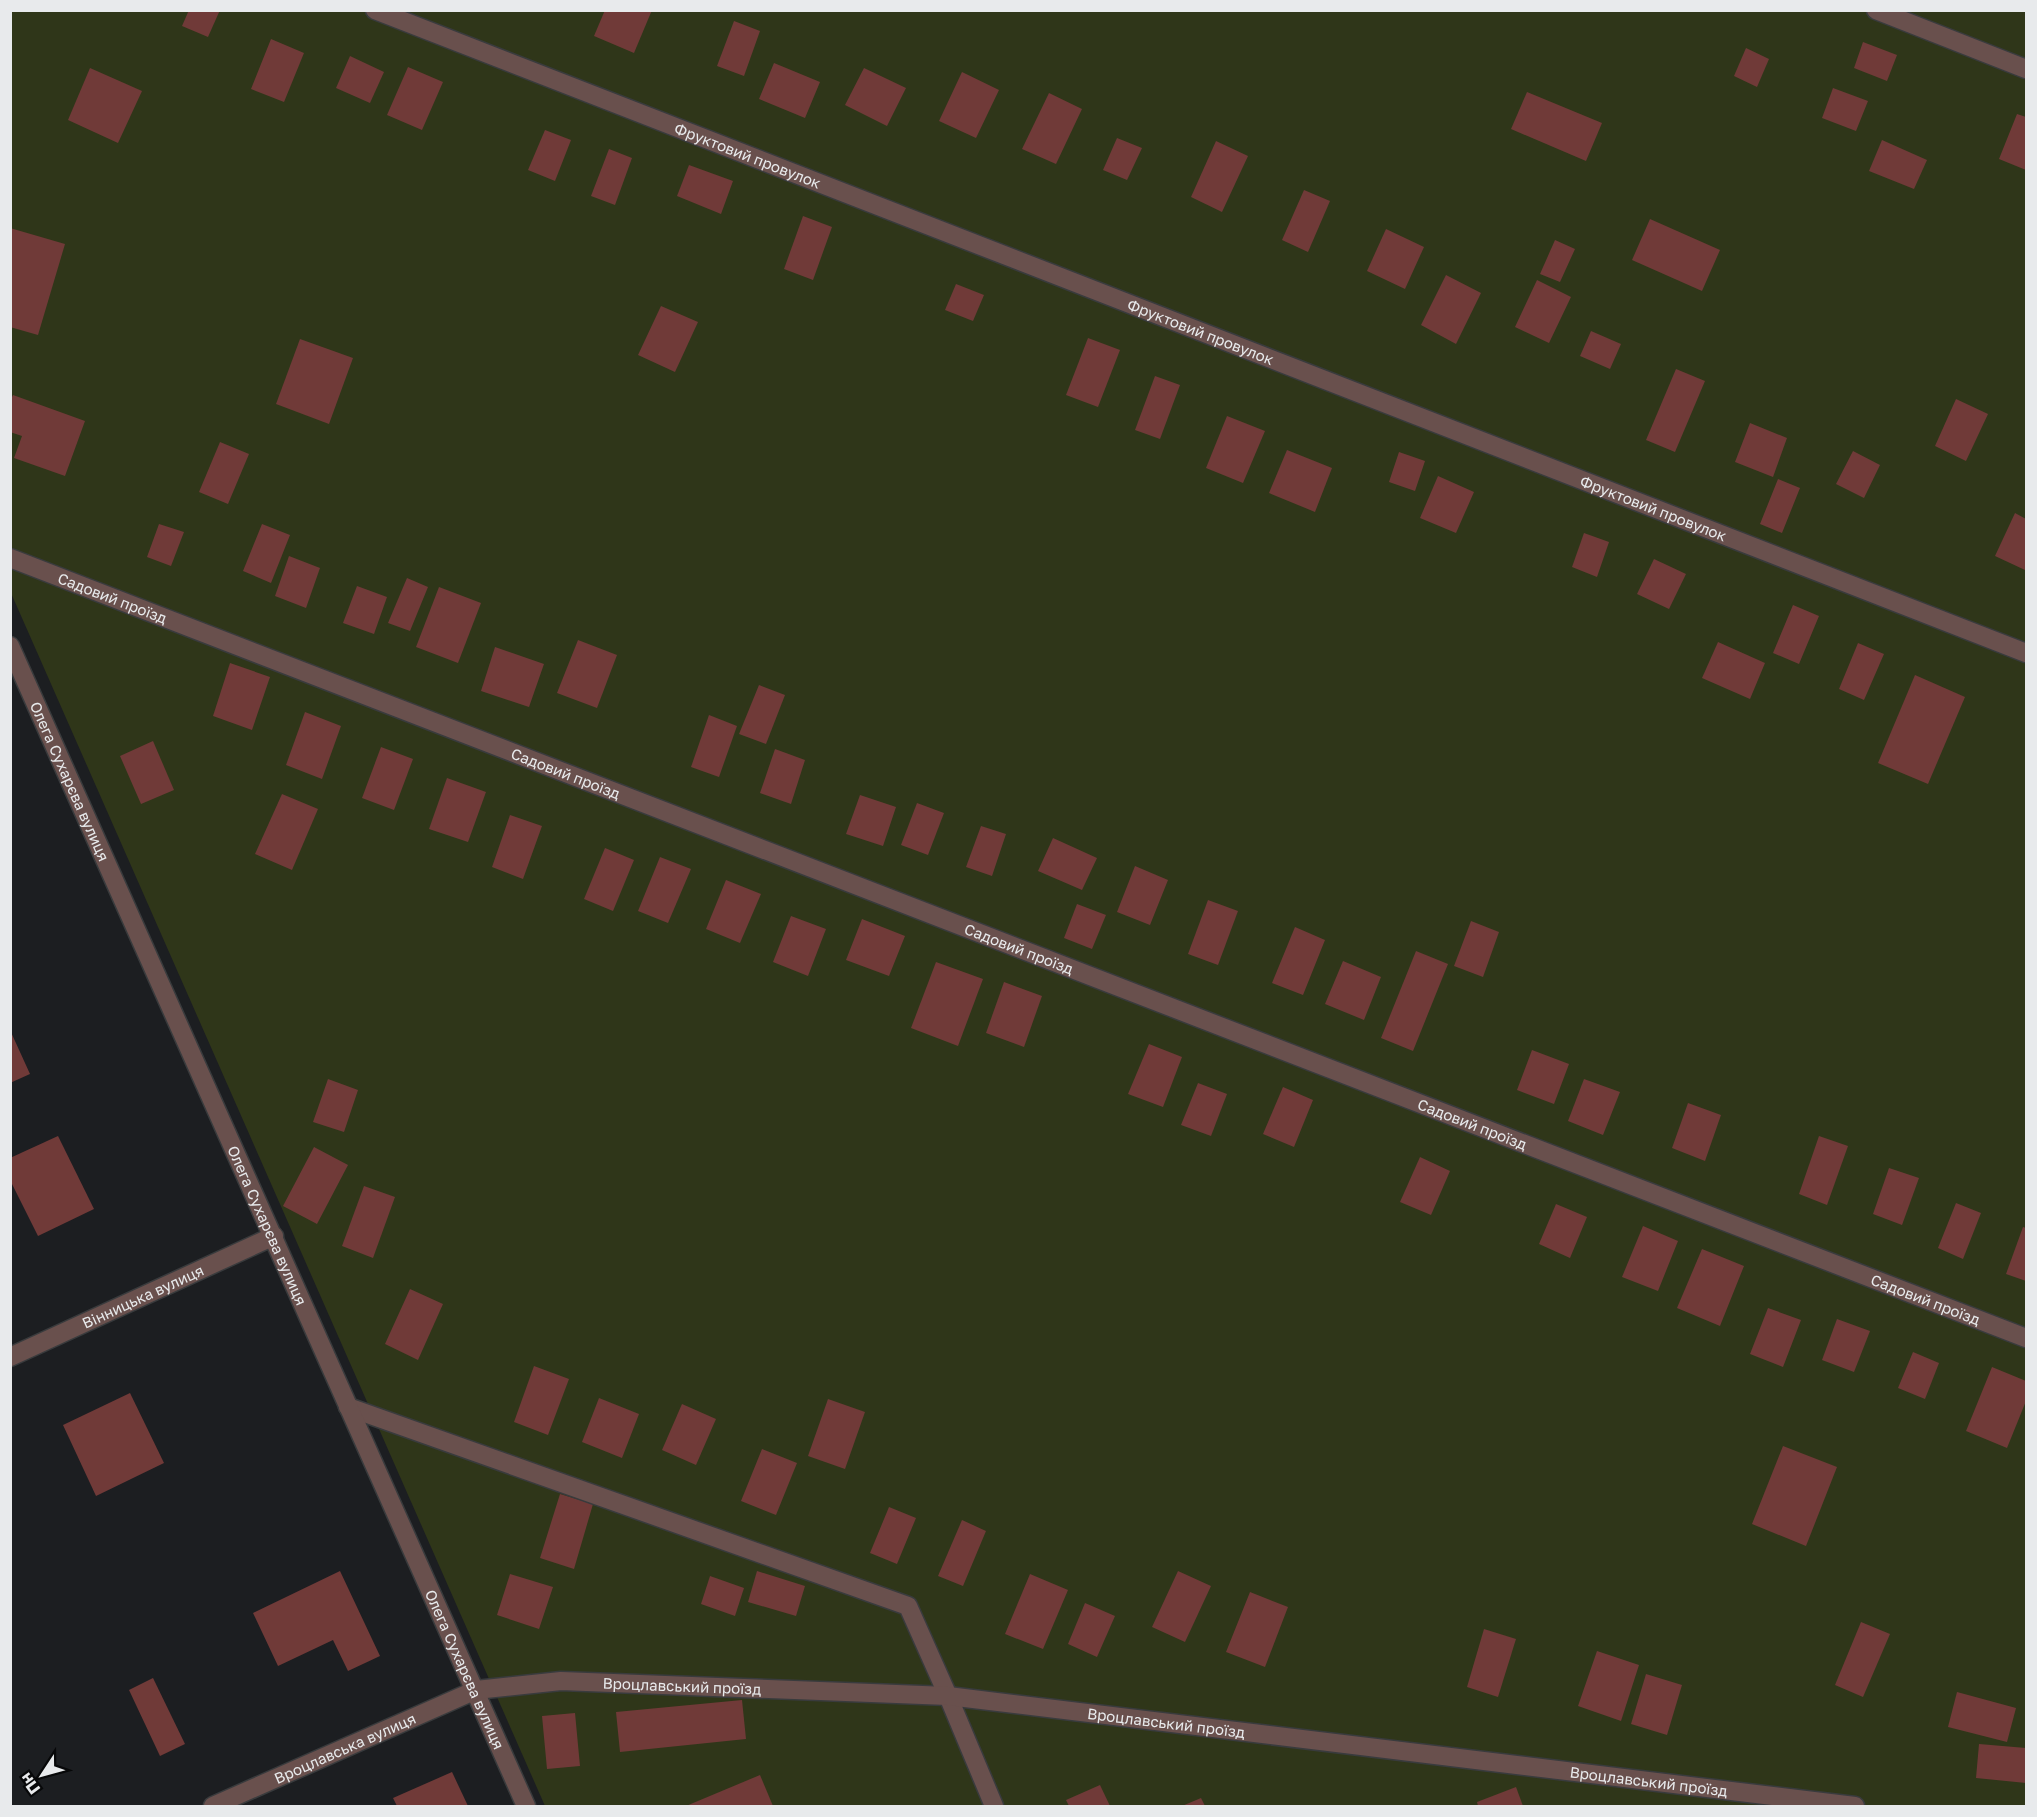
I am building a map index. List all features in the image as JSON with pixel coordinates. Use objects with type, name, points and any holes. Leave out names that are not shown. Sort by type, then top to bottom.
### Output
[{"type":"street","name":"Фруктовий провулок","points":[[375,10],[2026,653]]},
{"type":"street","points":[[1876,10],[2026,69]]},
{"type":"street","name":"Садовий проїзд","points":[[10,558],[2026,1338]]},
{"type":"street","name":"Олега Сухарєва вулиця","points":[[10,646],[526,1806]]},
{"type":"street","name":"Вінницька вулиця","points":[[10,1358],[274,1236]]},
{"type":"street","points":[[348,1407],[908,1606],[994,1806]]},
{"type":"street","name":"Вроцлавський проїзд","points":[[476,1690],[561,1681],[948,1696],[1855,1806]]},
{"type":"street","name":"Вроцлавська вулиця","points":[[213,1806],[476,1690]]},
{"type":"green space","points":[[10,11],[2026,11],[2026,1806],[545,1806],[11,593]]},
{"type":"building","points":[[189,10],[220,10],[208,37],[182,26]]},
{"type":"building","points":[[605,10],[652,10],[634,53],[594,36]]},
{"type":"building","points":[[734,21],[760,31],[744,76],[717,66]]},
{"type":"building","points":[[271,39],[304,53],[284,102],[251,89]]},
{"type":"building","points":[[1863,42],[1897,55],[1887,81],[1854,68]]},
{"type":"building","points":[[1746,48],[1769,59],[1757,87],[1734,76]]},
{"type":"building","points":[[350,56],[384,72],[370,103],[336,88]]},
{"type":"building","points":[[774,63],[820,82],[805,118],[759,99]]},
{"type":"building","points":[[408,67],[443,82],[422,130],[387,115]]},
{"type":"building","points":[[90,68],[142,91],[118,143],[68,120]]},
{"type":"building","points":[[864,68],[906,88],[887,126],[845,105]]},
{"type":"building","points":[[962,72],[999,90],[976,138],[939,121]]},
{"type":"building","points":[[1833,88],[1868,101],[1856,131],[1822,118]]},
{"type":"building","points":[[1527,92],[1602,123],[1586,161],[1511,129]]},
{"type":"building","points":[[1049,93],[1082,109],[1056,164],[1022,149]]},
{"type":"building","points":[[2017,114],[2026,117],[2026,170],[1999,159]]},
{"type":"building","points":[[545,130],[571,140],[555,181],[528,170]]},
{"type":"building","points":[[1117,138],[1142,148],[1127,180],[1103,170]]},
{"type":"building","points":[[1882,140],[1927,160],[1914,189],[1869,171]]},
{"type":"building","points":[[1216,141],[1248,156],[1222,212],[1191,197]]},
{"type":"building","points":[[609,149],[632,158],[615,205],[591,196]]},
{"type":"building","points":[[689,165],[733,181],[721,214],[677,196]]},
{"type":"building","points":[[1304,190],[1330,201],[1308,252],[1282,240]]},
{"type":"building","points":[[803,216],[832,227],[813,280],[784,269]]},
{"type":"building","points":[[1650,219],[1720,250],[1702,291],[1632,260]]},
{"type":"building","points":[[10,228],[65,244],[38,335],[10,327]]},
{"type":"building","points":[[1386,229],[1424,247],[1405,289],[1367,271]]},
{"type":"building","points":[[1555,240],[1575,249],[1560,282],[1540,274]]},
{"type":"building","points":[[1446,275],[1481,293],[1456,344],[1421,325]]},
{"type":"building","points":[[1537,280],[1571,297],[1549,343],[1515,327]]},
{"type":"building","points":[[956,284],[984,295],[973,321],[945,310]]},
{"type":"building","points":[[661,306],[698,322],[675,372],[638,355]]},
{"type":"building","points":[[1591,331],[1621,344],[1610,369],[1580,356]]},
{"type":"building","points":[[1088,338],[1120,350],[1098,407],[1066,395]]},
{"type":"building","points":[[300,339],[353,358],[329,424],[276,404]]},
{"type":"building","points":[[1676,369],[1705,381],[1675,452],[1646,440]]},
{"type":"building","points":[[1155,376],[1180,385],[1160,439],[1135,430]]},
{"type":"building","points":[[13,395],[85,421],[65,476],[14,458],[22,436],[10,432],[10,401]]},
{"type":"building","points":[[1956,399],[1988,414],[1966,461],[1935,446]]},
{"type":"building","points":[[1227,416],[1265,431],[1243,483],[1206,468]]},
{"type":"building","points":[[1750,423],[1787,438],[1773,477],[1735,462]]},
{"type":"building","points":[[220,442],[249,454],[228,504],[199,492]]},
{"type":"building","points":[[1287,450],[1332,468],[1315,512],[1269,493]]},
{"type":"building","points":[[1853,451],[1880,465],[1864,498],[1836,484]]},
{"type":"building","points":[[1399,452],[1425,461],[1415,491],[1389,482]]},
{"type":"building","points":[[1438,476],[1474,492],[1456,533],[1420,518]]},
{"type":"building","points":[[1778,479],[1800,488],[1782,533],[1760,524]]},
{"type":"building","points":[[2015,513],[2026,519],[2025,570],[1995,556]]},
{"type":"building","points":[[159,524],[184,532],[171,566],[147,557]]},
{"type":"building","points":[[262,524],[290,535],[271,583],[243,571]]},
{"type":"building","points":[[1584,533],[1609,542],[1597,577],[1572,567]]},
{"type":"building","points":[[289,556],[320,568],[306,608],[275,596]]},
{"type":"building","points":[[1654,559],[1686,574],[1669,609],[1637,594]]},
{"type":"building","points":[[407,578],[428,587],[410,631],[388,623]]},
{"type":"building","points":[[357,586],[387,597],[374,634],[343,623]]},
{"type":"building","points":[[439,587],[481,603],[458,663],[416,647]]},
{"type":"building","points":[[1793,605],[1819,616],[1799,664],[1773,653]]},
{"type":"building","points":[[578,640],[617,655],[597,708],[557,693]]},
{"type":"building","points":[[1718,642],[1765,663],[1750,699],[1702,678]]},
{"type":"building","points":[[1858,643],[1884,654],[1864,700],[1839,689]]},
{"type":"building","points":[[495,647],[544,664],[529,707],[481,691]]},
{"type":"building","points":[[230,663],[270,677],[252,730],[213,716]]},
{"type":"building","points":[[1915,675],[1965,697],[1928,784],[1878,763]]},
{"type":"building","points":[[759,685],[785,695],[766,744],[739,734]]},
{"type":"building","points":[[305,712],[341,726],[322,779],[286,765]]},
{"type":"building","points":[[709,715],[737,726],[719,777],[691,767]]},
{"type":"building","points":[[153,741],[174,790],[141,804],[120,756]]},
{"type":"building","points":[[381,747],[413,759],[394,810],[362,798]]},
{"type":"building","points":[[775,749],[805,760],[791,804],[760,793]]},
{"type":"building","points":[[447,778],[486,792],[468,842],[429,829]]},
{"type":"building","points":[[282,794],[318,809],[292,870],[255,854]]},
{"type":"building","points":[[860,795],[896,807],[883,846],[846,834]]},
{"type":"building","points":[[917,803],[944,813],[928,855],[901,845]]},
{"type":"building","points":[[510,815],[542,826],[523,879],[492,867]]},
{"type":"building","points":[[981,826],[1006,834],[992,876],[966,867]]},
{"type":"building","points":[[1053,838],[1097,858],[1082,890],[1038,871]]},
{"type":"building","points":[[605,848],[634,860],[613,911],[584,899]]},
{"type":"building","points":[[660,857],[691,869],[668,923],[638,911]]},
{"type":"building","points":[[1135,866],[1168,880],[1150,925],[1117,912]]},
{"type":"building","points":[[726,880],[761,894],[740,943],[706,929]]},
{"type":"building","points":[[1208,900],[1238,911],[1218,965],[1188,954]]},
{"type":"building","points":[[1077,904],[1106,915],[1092,949],[1064,938]]},
{"type":"building","points":[[791,916],[826,929],[808,976],[773,962]]},
{"type":"building","points":[[862,919],[905,936],[889,976],[846,960]]},
{"type":"building","points":[[1471,921],[1499,932],[1483,977],[1454,966]]},
{"type":"building","points":[[1295,927],[1325,940],[1303,995],[1272,983]]},
{"type":"building","points":[[1416,951],[1448,964],[1413,1051],[1381,1038]]},
{"type":"building","points":[[1343,961],[1381,977],[1364,1020],[1325,1004]]},
{"type":"building","points":[[936,962],[983,979],[958,1046],[911,1028]]},
{"type":"building","points":[[1004,982],[1042,996],[1024,1047],[986,1033]]},
{"type":"building","points":[[10,1030],[30,1074],[10,1083]]},
{"type":"building","points":[[1149,1044],[1182,1057],[1163,1107],[1128,1094]]},
{"type":"building","points":[[1532,1050],[1569,1064],[1554,1104],[1517,1090]]},
{"type":"building","points":[[328,1079],[358,1090],[344,1132],[313,1122]]},
{"type":"building","points":[[1584,1079],[1620,1092],[1603,1135],[1568,1121]]},
{"type":"building","points":[[1198,1083],[1227,1094],[1211,1136],[1181,1125]]},
{"type":"building","points":[[1283,1087],[1313,1100],[1294,1147],[1263,1134]]},
{"type":"building","points":[[1688,1103],[1721,1115],[1705,1161],[1672,1148]]},
{"type":"building","points":[[58,1136],[94,1209],[38,1236],[10,1180],[10,1158]]},
{"type":"building","points":[[1819,1136],[1848,1146],[1827,1205],[1799,1194]]},
{"type":"building","points":[[314,1147],[348,1165],[317,1224],[283,1206]]},
{"type":"building","points":[[1420,1157],[1450,1171],[1431,1215],[1400,1202]]},
{"type":"building","points":[[1889,1168],[1919,1178],[1902,1225],[1873,1214]]},
{"type":"building","points":[[364,1186],[395,1197],[373,1258],[342,1246]]},
{"type":"building","points":[[1956,1203],[1981,1213],[1963,1259],[1938,1248]]},
{"type":"building","points":[[1556,1204],[1587,1217],[1570,1258],[1539,1244]]},
{"type":"building","points":[[1643,1226],[1678,1241],[1658,1291],[1622,1277]]},
{"type":"building","points":[[2023,1227],[2026,1228],[2026,1281],[2006,1274]]},
{"type":"building","points":[[1702,1249],[1744,1266],[1720,1326],[1677,1308]]},
{"type":"building","points":[[410,1289],[443,1304],[418,1360],[385,1344]]},
{"type":"building","points":[[1768,1308],[1801,1320],[1783,1367],[1750,1354]]},
{"type":"building","points":[[1837,1319],[1870,1331],[1854,1372],[1822,1360]]},
{"type":"building","points":[[1913,1352],[1939,1363],[1925,1399],[1898,1388]]},
{"type":"building","points":[[534,1366],[569,1379],[548,1435],[514,1422]]},
{"type":"building","points":[[1992,1367],[2026,1381],[2026,1401],[2007,1448],[1966,1431]]},
{"type":"building","points":[[130,1393],[164,1463],[96,1496],[63,1425]]},
{"type":"building","points":[[599,1398],[639,1414],[622,1458],[582,1442]]},
{"type":"building","points":[[828,1399],[865,1412],[845,1469],[808,1456]]},
{"type":"building","points":[[682,1404],[716,1419],[696,1465],[662,1450]]},
{"type":"building","points":[[1783,1446],[1837,1467],[1806,1546],[1752,1524]]},
{"type":"building","points":[[762,1449],[797,1463],[776,1515],[741,1501]]},
{"type":"building","points":[[560,1494],[593,1504],[574,1569],[540,1558]]},
{"type":"building","points":[[889,1507],[916,1518],[897,1564],[870,1553]]},
{"type":"building","points":[[962,1520],[986,1531],[963,1586],[938,1576]]},
{"type":"building","points":[[340,1571],[380,1656],[348,1671],[333,1640],[278,1666],[253,1613]]},
{"type":"building","points":[[757,1571],[805,1586],[796,1616],[748,1602]]},
{"type":"building","points":[[1178,1571],[1211,1586],[1185,1642],[1152,1627]]},
{"type":"building","points":[[510,1574],[553,1587],[539,1629],[497,1615]]},
{"type":"building","points":[[1030,1574],[1068,1590],[1043,1649],[1005,1634]]},
{"type":"building","points":[[710,1576],[744,1588],[735,1616],[701,1604]]},
{"type":"building","points":[[1250,1592],[1288,1607],[1265,1667],[1226,1652]]},
{"type":"building","points":[[1085,1603],[1115,1616],[1097,1657],[1068,1644]]},
{"type":"building","points":[[1861,1622],[1890,1634],[1863,1697],[1835,1685]]},
{"type":"building","points":[[1484,1629],[1516,1639],[1498,1697],[1467,1687]]},
{"type":"building","points":[[1597,1651],[1639,1665],[1621,1721],[1578,1706]]},
{"type":"building","points":[[1646,1674],[1682,1685],[1667,1735],[1631,1724]]},
{"type":"building","points":[[153,1678],[185,1744],[160,1756],[129,1690]]},
{"type":"building","points":[[1957,1692],[2016,1708],[2007,1742],[1948,1727]]},
{"type":"building","points":[[742,1700],[746,1739],[620,1752],[616,1712]]},
{"type":"building","points":[[575,1713],[580,1766],[547,1769],[542,1716]]},
{"type":"building","points":[[1979,1744],[2026,1748],[2026,1783],[1976,1778]]},
{"type":"building","points":[[452,1772],[468,1806],[397,1806],[393,1798]]},
{"type":"building","points":[[760,1775],[773,1806],[686,1806]]},
{"type":"building","points":[[1100,1785],[1110,1806],[1069,1806],[1066,1800]]},
{"type":"building","points":[[1516,1787],[1523,1806],[1478,1806],[1477,1802]]},
{"type":"building","points":[[1201,1798],[1205,1806],[1182,1806]]}]
